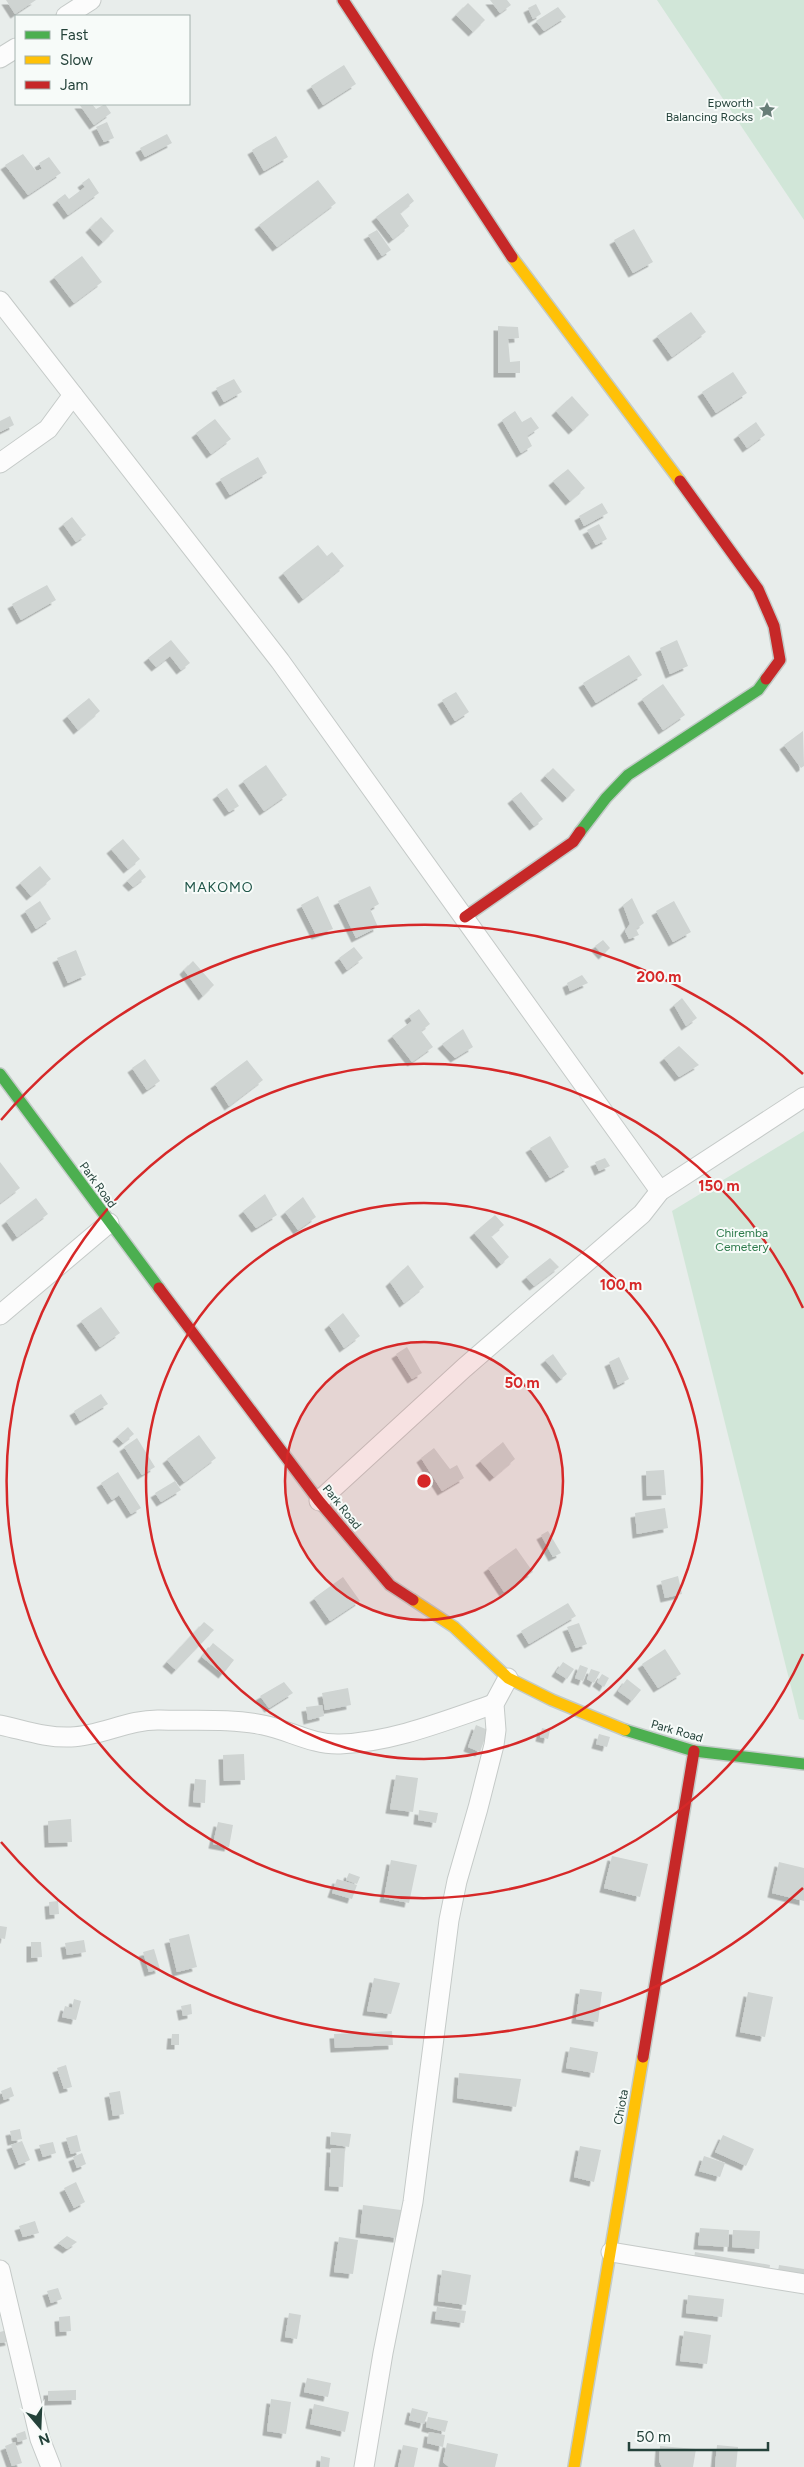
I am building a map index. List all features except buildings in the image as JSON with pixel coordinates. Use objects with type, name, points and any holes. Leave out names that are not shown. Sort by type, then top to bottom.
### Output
[{"type":"street","points":[[68,15],[91,0]]},
{"type":"street","points":[[343,0],[420,114],[525,277],[718,531],[758,589],[774,626],[780,660],[758,690],[628,775],[606,798],[572,842],[465,917]]},
{"type":"street","points":[[0,58],[15,49]]},
{"type":"street","points":[[0,301],[280,661],[660,1191]]},
{"type":"street","points":[[0,463],[48,429],[73,394]]},
{"type":"street","name":"Park Road","points":[[0,1074],[319,1501],[390,1586],[454,1627],[508,1678],[552,1700],[628,1731],[694,1752],[804,1764]]},
{"type":"street","points":[[319,1501],[464,1368],[642,1214],[660,1191],[804,1097]]},
{"type":"street","points":[[0,1315],[109,1222]]},
{"type":"street","points":[[364,2467],[415,2184],[449,1920],[457,1881],[494,1745],[496,1730],[494,1704],[508,1678]]},
{"type":"street","points":[[0,1725],[34,1734],[71,1737],[91,1734],[123,1725],[158,1720],[231,1722],[263,1725],[311,1741],[340,1744],[409,1733],[494,1704]]},
{"type":"street","name":"Chiota","points":[[574,2467],[694,1752]]},
{"type":"street","points":[[611,2252],[804,2284]]},
{"type":"street","points":[[0,2270],[40,2439],[51,2467]]},
{"type":"green space","name":"Epworth Balancing Rocks","points":[[657,0],[804,0],[804,220]]},
{"type":"green space","name":"Chiremba Cemetery","points":[[804,1131],[804,1720],[799,1719],[672,1211]]},
{"type":"traffic: fast","points":[[580,832],[606,798],[628,775],[758,690],[766,679]]},
{"type":"traffic: fast","points":[[0,1074],[159,1288]]},
{"type":"traffic: fast","points":[[625,1730],[694,1751],[804,1764]]},
{"type":"traffic: slow","points":[[512,257],[680,481]]},
{"type":"traffic: slow","points":[[413,1600],[454,1627],[508,1678],[552,1700],[625,1730]]},
{"type":"traffic: slow","points":[[574,2467],[643,2057]]},
{"type":"traffic: jam","points":[[343,0],[512,257]]},
{"type":"traffic: jam","points":[[680,481],[758,589],[774,626],[780,660],[766,679]]},
{"type":"traffic: jam","points":[[465,917],[573,842],[580,832]]},
{"type":"traffic: jam","points":[[159,1288],[319,1501],[390,1585],[413,1600]]},
{"type":"traffic: jam","points":[[643,2057],[694,1751]]},
{"type":"place","name":"Epworth Balancing Rocks","points":[[767,110]]},
{"type":"district","name":"MAKOMO","points":[[219,887]]}]
